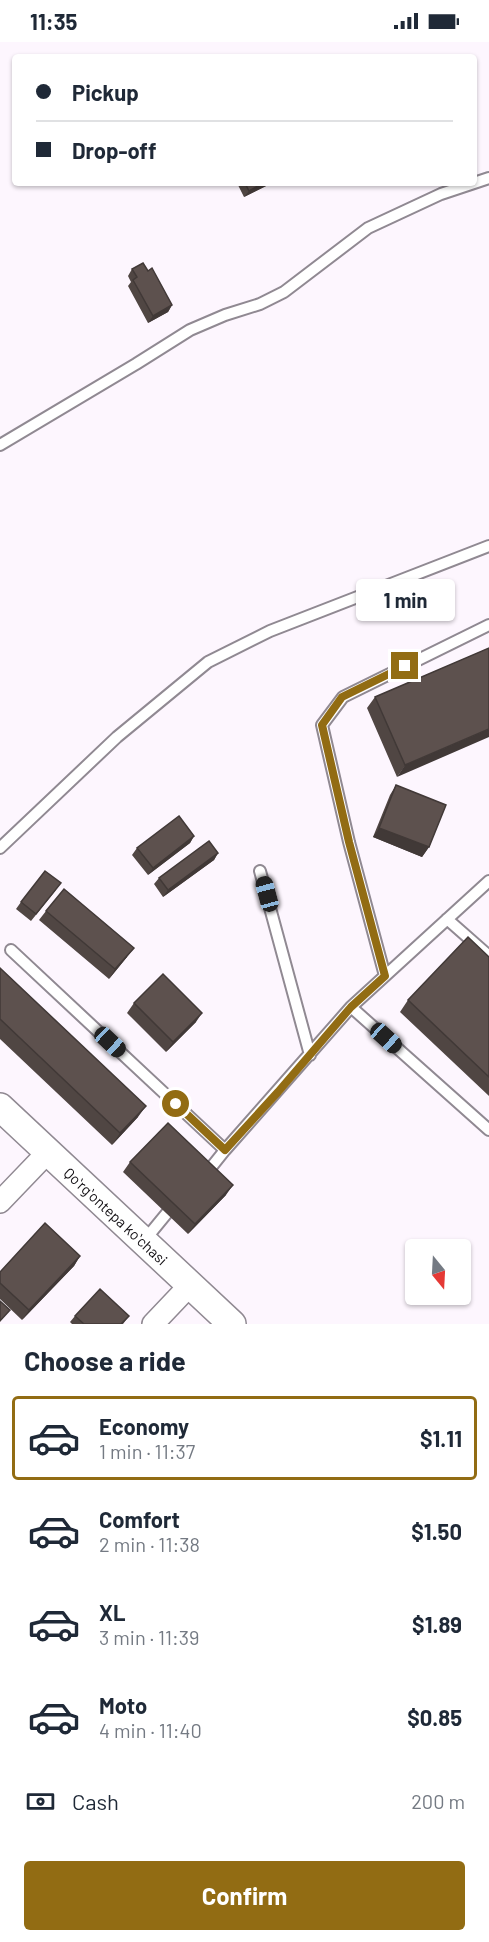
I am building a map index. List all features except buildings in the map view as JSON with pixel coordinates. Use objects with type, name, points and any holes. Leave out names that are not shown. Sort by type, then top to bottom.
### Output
[{"type":"street","name":"Qoʻrgʻontepa koʻchasi","points":[[0,1107],[232,1324]]},
{"type":"street","points":[[0,1202],[47,1153]]},
{"type":"street","points":[[153,1324],[190,1285]]},
{"type":"lane","points":[[0,446],[190,330],[260,304],[284,292],[369,228],[441,194],[465,186]]},
{"type":"lane","points":[[0,848],[117,737],[208,662],[270,631],[489,546]]},
{"type":"lane","points":[[385,976],[349,842],[322,725],[342,697],[489,625]]},
{"type":"lane","points":[[260,871],[310,1055]]},
{"type":"lane","points":[[205,1175],[351,1007],[489,881]]},
{"type":"lane","points":[[447,919],[489,956]]},
{"type":"lane","points":[[11,950],[225,1150]]},
{"type":"lane","points":[[351,1007],[489,1130]]},
{"type":"lane","points":[[144,1241],[167,1214]]},
{"type":"route","points":[[176,1104],[225,1150],[351,1007],[385,976],[349,842],[322,725],[342,697],[405,666]]}]
